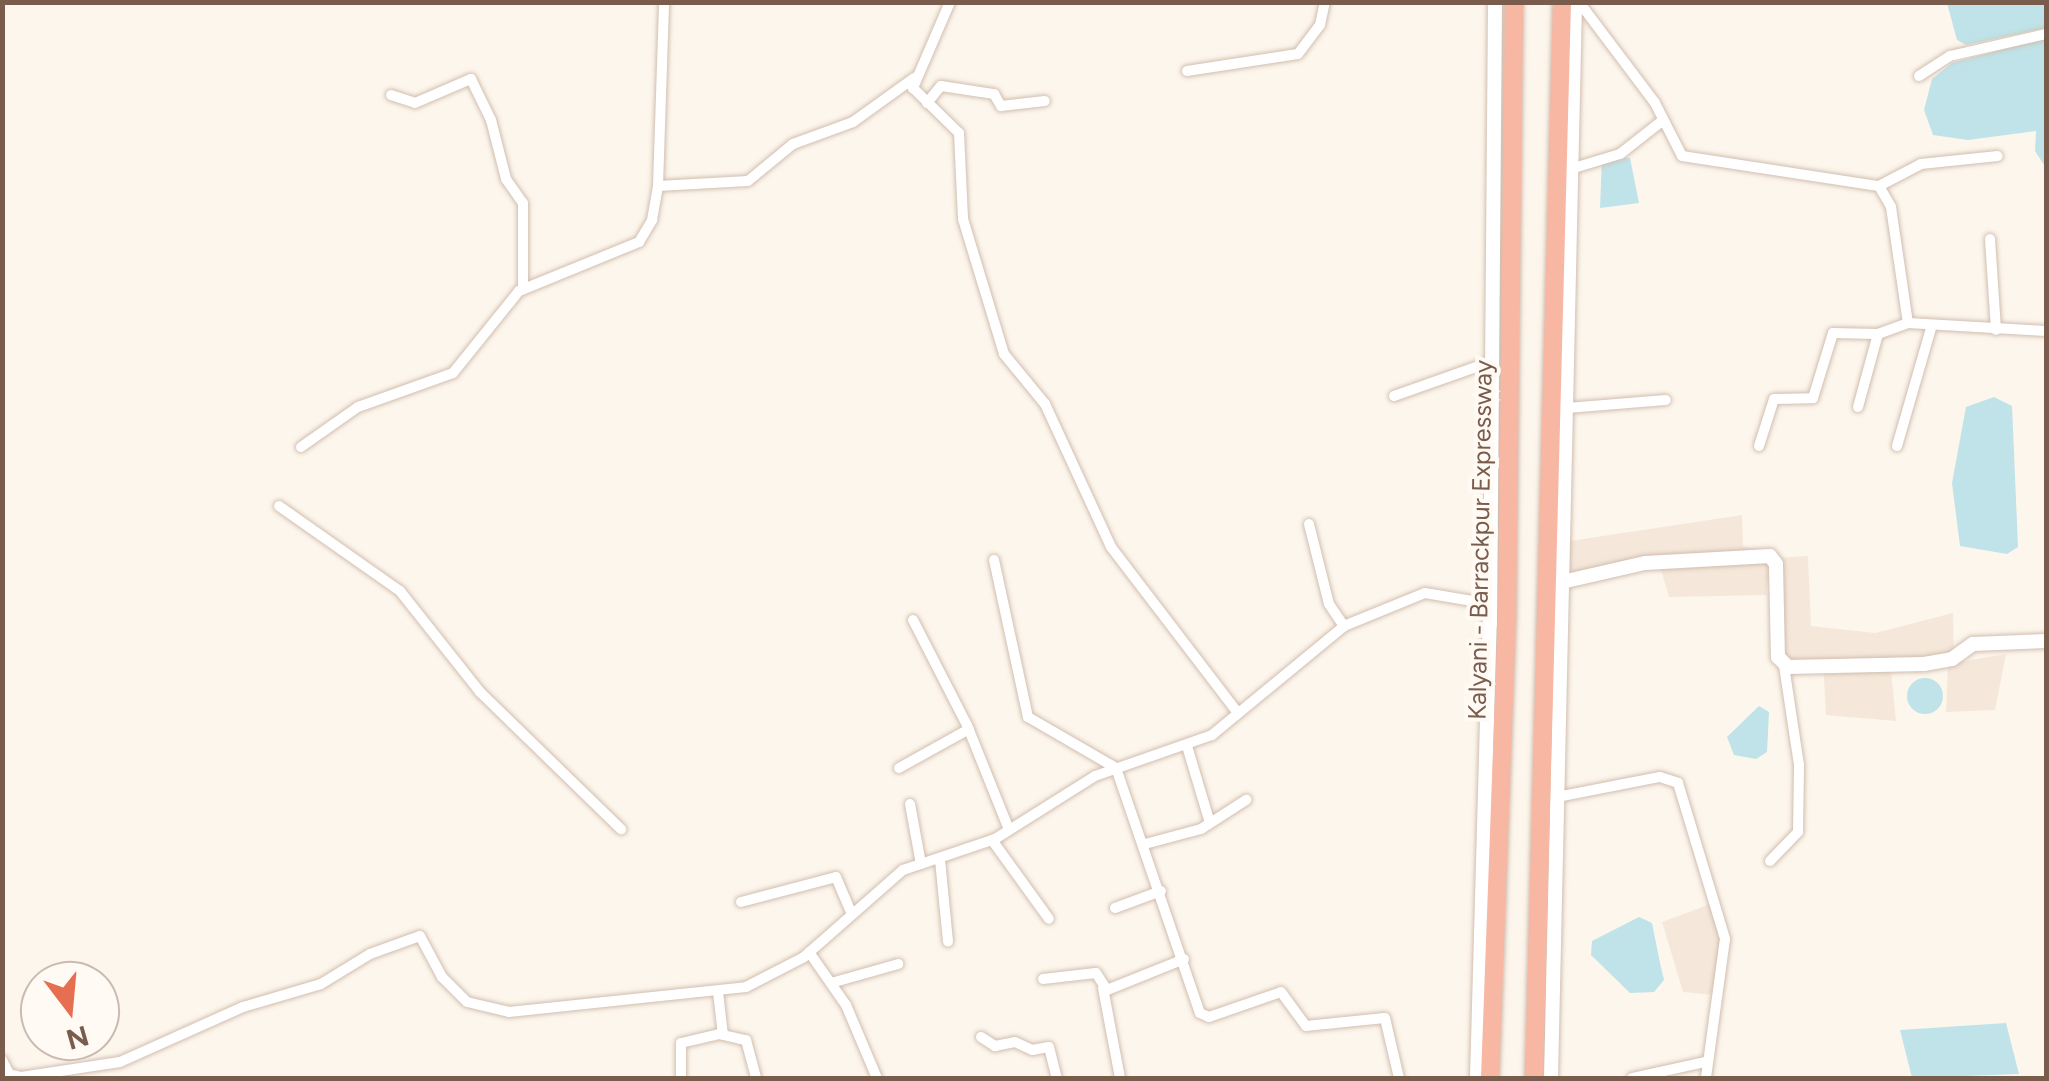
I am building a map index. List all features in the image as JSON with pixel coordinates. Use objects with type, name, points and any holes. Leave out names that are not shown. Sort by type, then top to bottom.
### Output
[{"type":"highway","name":"Kalyani - Barrackpur Expressway","points":[[1490,1078],[1506,621],[1514,2]]},
{"type":"highway","points":[[1534,1078],[1562,2]]},
{"type":"street","points":[[301,447],[358,406],[454,373],[523,288],[636,246],[652,220],[658,186],[664,2]]},
{"type":"street","points":[[658,186],[748,182],[793,144],[852,122],[914,78],[950,2]]},
{"type":"street","points":[[1188,71],[1298,54],[1320,25],[1325,2]]},
{"type":"street","points":[[1477,1078],[1490,604],[1496,2]]},
{"type":"street","points":[[1577,2],[1662,121],[1682,156],[1879,186],[1922,164],[1998,156]]},
{"type":"street","points":[[1551,1078],[1577,2]]},
{"type":"street","points":[[1919,76],[1950,56],[2046,34]]},
{"type":"street","points":[[914,78],[916,94],[959,133],[963,219],[1004,354],[1045,404],[1111,547],[1238,713]]},
{"type":"street","points":[[391,96],[415,102],[471,79],[488,111],[506,179],[523,203],[523,288]]},
{"type":"street","points":[[927,103],[941,86],[994,94],[1001,106],[1045,100]]},
{"type":"street","points":[[1574,168],[1620,154],[1662,121]]},
{"type":"street","points":[[1879,186],[1891,207],[1908,323]]},
{"type":"street","points":[[1990,239],[1996,330]]},
{"type":"street","points":[[1759,446],[1774,399],[1812,398],[1833,333],[1878,334],[1908,323],[1931,328],[2046,331]]},
{"type":"street","points":[[1897,446],[1931,328]]},
{"type":"street","points":[[1858,407],[1878,334]]},
{"type":"street","points":[[1394,396],[1492,361]]},
{"type":"street","points":[[1567,408],[1666,400]]},
{"type":"street","points":[[279,506],[400,591],[480,692],[621,829]]},
{"type":"street","points":[[1309,524],[1327,599],[1344,626]]},
{"type":"street","points":[[1562,582],[1644,564],[1770,556],[1776,564],[1784,666],[1799,765],[1798,832],[1770,861]]},
{"type":"street","points":[[994,560],[1030,721],[1062,733],[1116,768],[1205,1018],[1281,992],[1306,1026],[1385,1018],[1399,1078]]},
{"type":"street","points":[[2,1060],[9,1074],[26,1078],[120,1062],[243,1007],[321,984],[370,954],[420,936],[442,977],[467,1002],[510,1012],[718,992],[767,977],[809,952],[893,876],[992,840],[1008,827],[1116,768],[1187,746],[1238,713],[1344,626],[1426,593],[1490,604]]},
{"type":"street","points":[[913,620],[969,729],[1008,827]]},
{"type":"street","points":[[1784,666],[1924,664],[1952,659],[1973,644],[2046,641]]},
{"type":"street","points":[[899,768],[969,729]]},
{"type":"street","points":[[1187,746],[1210,823]]},
{"type":"street","points":[[1557,797],[1660,778],[1678,784],[1726,939],[1705,1062],[1706,1078]]},
{"type":"street","points":[[1145,844],[1210,823],[1246,800]]},
{"type":"street","points":[[910,804],[922,864]]},
{"type":"street","points":[[992,840],[1049,919]]},
{"type":"street","points":[[940,860],[948,942]]},
{"type":"street","points":[[741,902],[836,877],[851,912]]},
{"type":"street","points":[[1116,908],[1161,892]]},
{"type":"street","points":[[809,952],[831,982],[878,1078]]},
{"type":"street","points":[[1104,988],[1184,960]]},
{"type":"street","points":[[831,982],[898,964]]},
{"type":"street","points":[[1043,979],[1096,974],[1104,988],[1120,1078]]},
{"type":"street","points":[[718,992],[723,1035]]},
{"type":"street","points":[[681,1078],[680,1042],[723,1035],[746,1040],[756,1078]]},
{"type":"street","points":[[981,1038],[995,1046],[1015,1042],[1032,1050],[1049,1047],[1058,1078]]},
{"type":"street","points":[[1632,1078],[1705,1062]]},
{"type":"shaded area","points":[[1742,515],[1743,546],[1771,553],[1766,595],[1669,597],[1658,559],[1557,580],[1557,543]]},
{"type":"shaded area","points":[[1808,556],[1811,626],[1875,633],[1953,613],[1954,663],[2006,654],[1995,710],[1946,712],[1948,665],[1891,670],[1896,721],[1826,715],[1823,662],[1782,663],[1778,558]]},
{"type":"shaded area","points":[[1710,904],[1720,940],[1713,995],[1683,992],[1662,922]]},
{"type":"water","points":[[1947,3],[2046,3],[2046,28],[1966,45],[1957,40]]},
{"type":"water","points":[[2046,38],[2046,168],[2035,151],[2036,131],[1968,140],[1933,135],[1924,110],[1932,79],[1952,63]]},
{"type":"water","points":[[1602,158],[1630,158],[1639,203],[1600,208]]},
{"type":"water","points":[[1994,397],[2012,406],[2018,547],[2007,554],[1960,546],[1952,483],[1966,407]]},
{"type":"water","points":[[1925,678],[1938,683],[1943,696],[1938,709],[1925,714],[1912,709],[1907,696],[1912,683]]},
{"type":"water","points":[[1759,706],[1769,712],[1767,752],[1756,759],[1734,755],[1727,737]]},
{"type":"water","points":[[1639,917],[1652,923],[1664,980],[1654,992],[1630,993],[1591,955],[1592,941]]},
{"type":"water","points":[[2006,1023],[2019,1074],[1912,1078],[1900,1030]]}]
